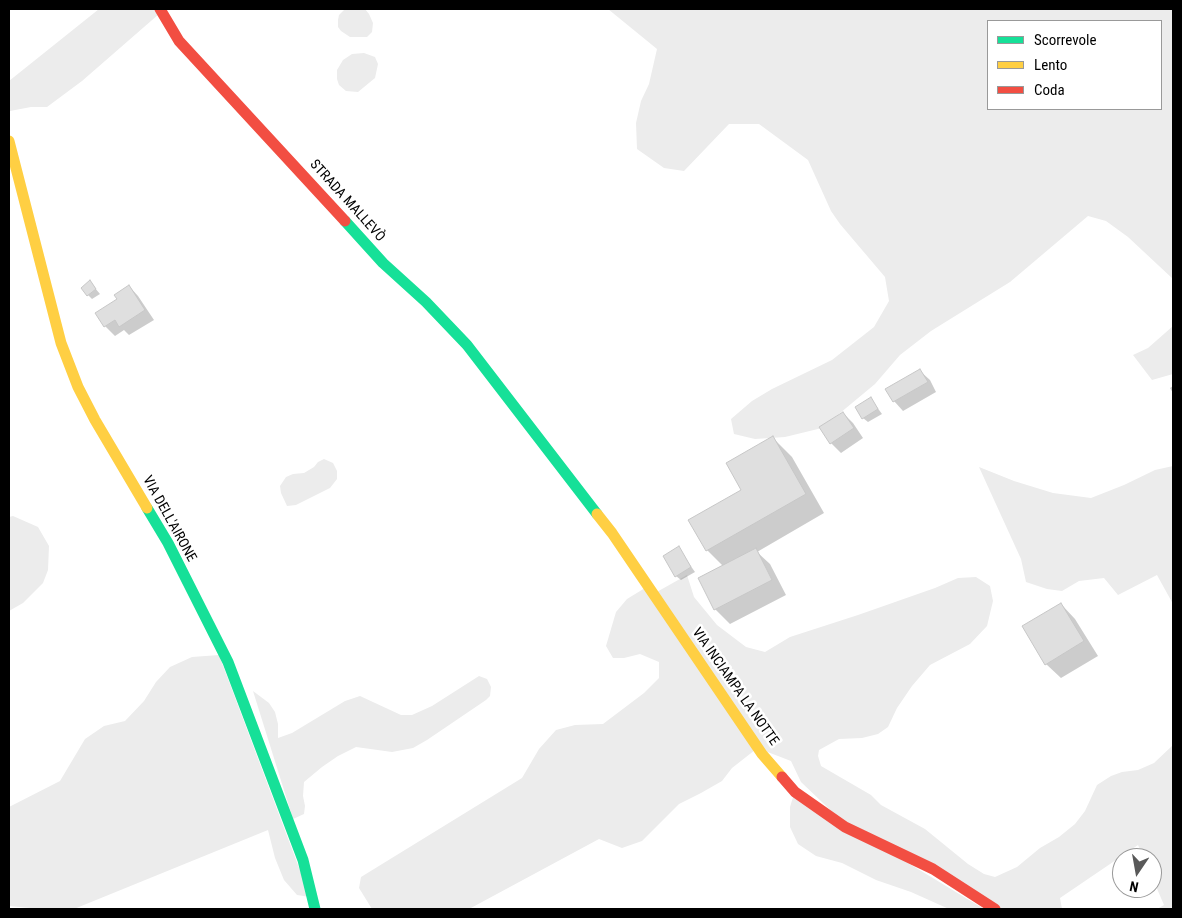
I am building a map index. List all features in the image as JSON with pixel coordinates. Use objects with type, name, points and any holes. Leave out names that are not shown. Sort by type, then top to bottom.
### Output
[{"type":"street","name":"STRADA MALLEVÒ","points":[[160,9],[178,41],[383,263],[426,302],[467,345],[518,409]]},
{"type":"street","name":"VIA DELL'AIRONE","points":[[9,141],[61,343],[78,387],[95,420],[168,543],[228,662],[303,860],[315,909]]},
{"type":"street","name":"VIA INCIAMPA LA NOTTE","points":[[518,409],[612,533],[762,754],[795,792],[845,827],[933,869],[995,909]]},
{"type":"shaded area","points":[[99,9],[156,9],[159,14],[82,81],[47,107],[31,107],[10,111],[9,81]]},
{"type":"shaded area","points":[[345,9],[365,9],[369,14],[373,23],[372,32],[367,37],[350,37],[341,31],[338,27],[338,20],[339,15]]},
{"type":"shaded area","points":[[608,9],[1173,9],[1173,279],[1128,237],[1106,221],[1088,216],[1010,282],[931,331],[900,355],[875,384],[822,428],[785,437],[755,439],[734,434],[731,419],[752,401],[772,389],[832,360],[874,327],[889,301],[885,277],[831,211],[808,160],[759,124],[729,124],[684,171],[664,168],[637,149],[636,123],[641,101],[649,84],[657,49]]},
{"type":"shaded area","points":[[364,53],[375,57],[378,64],[375,78],[358,92],[346,91],[339,85],[337,70],[343,60],[352,54]]},
{"type":"shaded area","points":[[1173,326],[1173,374],[1152,380],[1133,355],[1148,348]]},
{"type":"shaded area","points":[[324,459],[333,463],[337,471],[337,479],[330,488],[296,505],[287,506],[280,486],[286,477],[304,473]]},
{"type":"shaded area","points":[[1173,466],[1173,604],[1157,575],[1118,595],[1104,578],[1079,581],[1062,591],[1047,589],[1026,582],[1021,559],[979,467],[1014,481],[1053,493],[1091,498],[1155,470]]},
{"type":"shaded area","points":[[13,516],[38,527],[49,546],[48,570],[43,583],[23,603],[9,611],[9,517]]},
{"type":"shaded area","points":[[687,575],[694,597],[717,625],[746,647],[765,652],[790,637],[935,588],[958,578],[976,577],[990,586],[993,601],[987,626],[970,644],[930,665],[897,708],[888,727],[878,734],[862,738],[839,739],[819,750],[818,756],[821,766],[871,795],[881,805],[925,829],[968,864],[984,874],[995,877],[1017,867],[1040,848],[1059,837],[1075,824],[1085,811],[1097,785],[1111,776],[1122,772],[1138,770],[1154,763],[1173,745],[1173,909],[1157,909],[1164,905],[1161,898],[1162,848],[1139,848],[1138,845],[1134,848],[1112,848],[1112,863],[1060,898],[1062,909],[999,909],[846,825],[801,782],[791,761],[765,751],[655,593]]},
{"type":"shaded area","points":[[645,588],[755,750],[732,768],[722,781],[679,804],[642,841],[622,848],[599,839],[469,909],[372,909],[359,888],[361,877],[522,778],[539,749],[556,730],[575,725],[603,724],[644,693],[659,678],[659,662],[640,654],[624,658],[613,658],[606,646],[616,612],[627,599]]},
{"type":"shaded area","points":[[219,655],[310,897],[297,895],[284,880],[275,858],[268,830],[74,909],[41,909],[9,906],[9,807],[60,781],[85,739],[104,726],[125,721],[144,701],[156,682],[170,667],[192,657]]},
{"type":"shaded area","points":[[479,676],[487,679],[491,687],[490,696],[427,740],[413,748],[392,752],[356,747],[322,767],[304,782],[304,814],[293,819],[253,691],[269,703],[275,712],[278,724],[278,738],[292,733],[345,701],[360,696],[401,715],[412,715],[432,706]]},
{"type":"shaded area","points":[[794,794],[984,909],[949,909],[911,892],[876,880],[842,863],[816,856],[798,844],[790,827],[790,807]]},
{"type":"building","points":[[90,280],[96,289],[87,296],[81,288]]},
{"type":"building","points":[[129,285],[145,310],[119,327],[115,320],[104,327],[95,313],[117,299],[114,295]]},
{"type":"building","points":[[920,369],[928,382],[893,402],[885,389]]},
{"type":"building","points":[[871,397],[878,409],[862,419],[855,407]]},
{"type":"building","points":[[843,412],[854,428],[830,444],[819,427]]},
{"type":"building","points":[[773,436],[806,494],[706,551],[688,520],[741,490],[726,463]]},
{"type":"building","points":[[679,546],[691,567],[675,577],[663,556]]},
{"type":"building","points":[[756,548],[772,580],[714,610],[698,578]]},
{"type":"building","points":[[1061,603],[1084,641],[1045,665],[1022,626]]},
{"type":"traffic: fast","points":[[345,221],[383,263],[426,302],[467,345],[597,514]]},
{"type":"traffic: fast","points":[[147,508],[168,543],[228,662],[303,860],[315,909]]},
{"type":"traffic: slow","points":[[9,141],[61,343],[78,387],[95,420],[147,508]]},
{"type":"traffic: slow","points":[[597,514],[612,533],[762,754],[782,777]]},
{"type":"traffic: jam","points":[[160,9],[179,41],[345,221]]},
{"type":"traffic: jam","points":[[782,777],[795,792],[845,827],[933,869],[995,909]]}]
